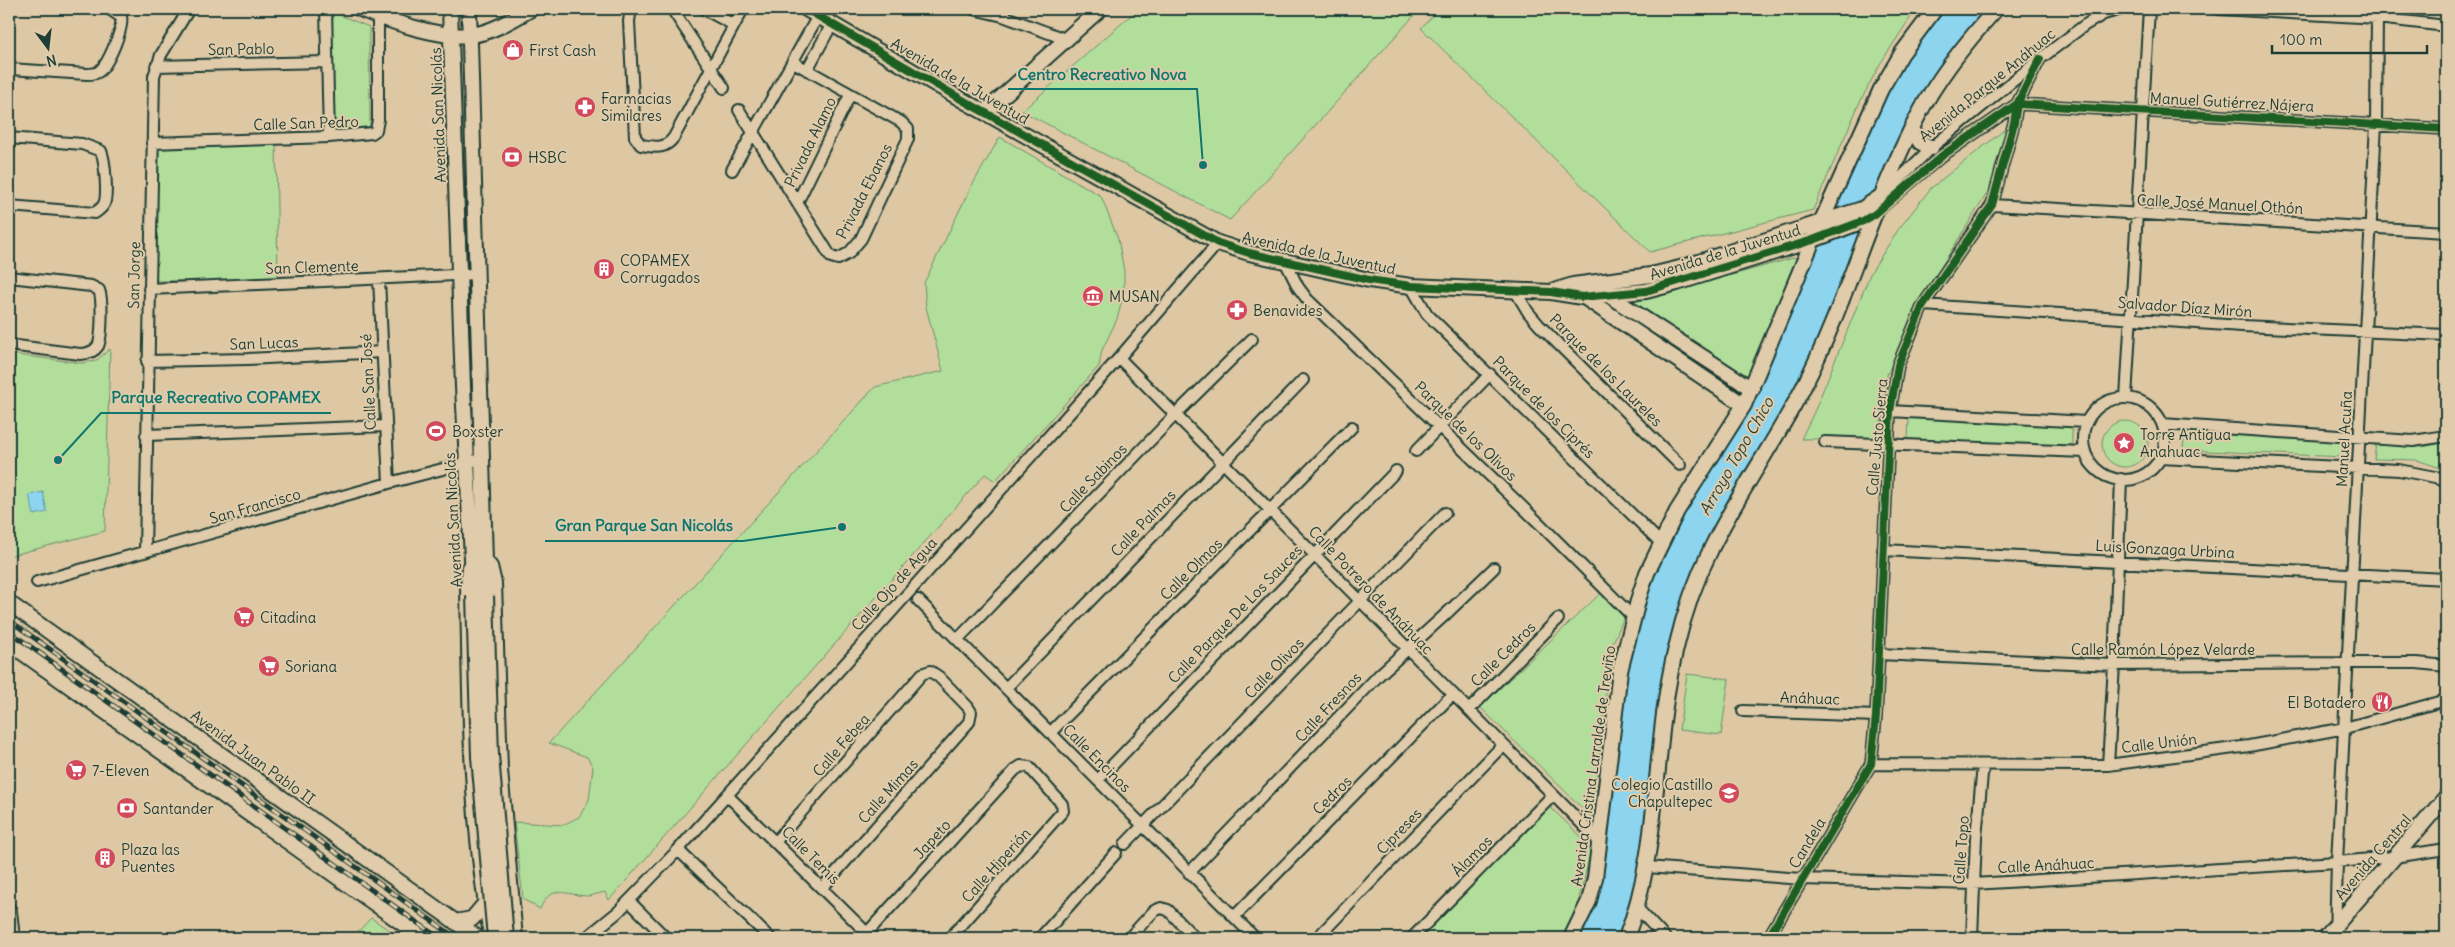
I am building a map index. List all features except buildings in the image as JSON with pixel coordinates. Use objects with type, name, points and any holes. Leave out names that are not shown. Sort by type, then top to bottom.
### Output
[{"type":"street","points":[[9,69],[97,73],[104,66],[122,28],[121,17],[109,9]]},
{"type":"street","name":"San Jorge","points":[[145,552],[153,91],[156,66],[190,9]]},
{"type":"street","points":[[326,9],[329,137]]},
{"type":"street","points":[[360,9],[378,17],[451,34],[470,35],[493,28],[532,9]]},
{"type":"street","name":"Avenida San Nicolás","points":[[450,9],[467,463],[478,559],[491,755],[516,934]]},
{"type":"street","name":"Avenida San Nicolás","points":[[469,9],[481,459],[478,559]]},
{"type":"street","points":[[631,9],[629,21],[635,137],[638,143],[658,148],[671,142],[744,9]]},
{"type":"street","points":[[672,9],[724,88]]},
{"type":"street","points":[[704,9],[734,25]]},
{"type":"street","points":[[973,9],[1003,16],[1065,39]]},
{"type":"street","points":[[985,112],[1100,9]]},
{"type":"street","name":"Avenida Cristina Larralde de Treviño","points":[[1572,938],[1589,901],[1601,843],[1620,671],[1647,573],[1677,511],[1744,405],[1752,389],[1823,229],[1881,89],[1902,53],[1935,9]]},
{"type":"street","points":[[1880,197],[1918,115],[1956,57],[1996,9]]},
{"type":"street","name":"Avenida Parque Anáhuac","points":[[1880,197],[1931,148],[2040,58],[2085,25],[2104,14],[2122,9]]},
{"type":"street","points":[[2126,398],[2149,9]]},
{"type":"street","points":[[2219,9],[2377,18],[2446,26]]},
{"type":"street","points":[[732,170],[793,62],[812,12]]},
{"type":"street","name":"Avenida de la Juventud","points":[[812,12],[1218,243],[1249,253],[1411,286],[1551,292],[1582,297],[1646,291],[1677,283],[1866,215],[1880,197]]},
{"type":"street","name":"Calle San Pedro","points":[[152,143],[329,137],[368,135],[372,133],[378,125],[378,17]]},
{"type":"street","name":"Manuel Acuña","points":[[2335,932],[2337,862],[2376,124],[2377,18]]},
{"type":"street","points":[[807,70],[832,24]]},
{"type":"street","name":"Calle Justo Sierra","points":[[1870,764],[1876,716],[1890,411],[1898,365],[1923,305],[1992,205],[2014,123],[2017,104],[2040,58]]},
{"type":"street","name":"San Pablo","points":[[156,66],[326,62]]},
{"type":"street","points":[[793,62],[850,95]]},
{"type":"street","name":"Privada Ebanos","points":[[797,203],[831,257],[838,259],[849,253],[860,239],[908,139],[908,130],[901,122],[850,95]]},
{"type":"street","name":"Privada Alamo","points":[[797,203],[850,95]]},
{"type":"street","name":"Avenida Parque Anáhuac","points":[[1866,215],[1943,155],[2017,104]]},
{"type":"street","name":"Manuel Gutiérrez Nájera","points":[[2017,104],[2446,129]]},
{"type":"street","points":[[739,110],[752,134],[797,203]]},
{"type":"street","points":[[1912,129],[1920,142],[1931,148]]},
{"type":"street","points":[[9,138],[82,144],[101,151],[104,159],[105,201],[100,210],[95,212],[9,206]]},
{"type":"street","name":"Calle José Manuel Othón","points":[[1992,205],[2446,232]]},
{"type":"street","points":[[1626,938],[1637,908],[1647,867],[1667,694],[1675,650],[1696,581],[1732,509],[1804,386],[1866,215]]},
{"type":"street","name":"Avenida de la Juventud","points":[[1551,292],[1573,285],[1651,275],[1823,229]]},
{"type":"street","name":"Calle Ojo de Agua","points":[[586,938],[630,902],[678,850],[1119,358],[1218,243]]},
{"type":"street","name":"Parque de los Olivos","points":[[1285,261],[1298,287],[1307,299],[1541,525],[1634,618]]},
{"type":"street","name":"San Clemente","points":[[149,289],[476,274]]},
{"type":"street","points":[[9,277],[91,286],[99,290],[101,299],[100,340],[95,350],[80,354],[9,345]]},
{"type":"street","name":"Calle San José","points":[[379,279],[389,483]]},
{"type":"street","points":[[1573,285],[1582,297],[1744,405]]},
{"type":"street","name":"Parque de los Ciprés","points":[[1411,286],[1427,314],[1662,544]]},
{"type":"street","name":"Parque de los Laureles","points":[[1516,292],[1528,312],[1539,325],[1680,465]]},
{"type":"street","points":[[1608,295],[1752,389]]},
{"type":"street","name":"Salvador Díaz Mirón","points":[[1923,305],[2366,332],[2446,335]]},
{"type":"street","name":"Calle Sabinos","points":[[958,639],[1176,414],[1252,339]]},
{"type":"street","name":"San Lucas","points":[[147,361],[248,359],[382,352]]},
{"type":"street","name":"Calle Potrero de Anáhuac","points":[[1119,358],[1601,843]]},
{"type":"street","points":[[1416,451],[1490,374]]},
{"type":"street","name":"Calle Palmas","points":[[1006,688],[1303,380]]},
{"type":"street","points":[[2126,398],[2138,400],[2156,414],[2162,424],[2165,442],[2160,458],[2143,474],[2121,479],[2109,477],[2090,463],[2085,452],[2083,437],[2086,422],[2093,412],[2102,404],[2126,398]]},
{"type":"street","points":[[1890,411],[2086,422]]},
{"type":"street","points":[[2162,424],[2413,441],[2446,436]]},
{"type":"street","points":[[146,434],[385,426]]},
{"type":"street","name":"Calle Olmos","points":[[1051,732],[1352,427]]},
{"type":"street","points":[[1825,442],[2085,452]]},
{"type":"street","points":[[2160,458],[2399,470],[2434,477],[2446,482]]},
{"type":"street","name":"San Francisco","points":[[37,582],[481,459]]},
{"type":"street","name":"Calle Parque De Los Sauces","points":[[1098,780],[1314,553],[1396,471]]},
{"type":"street","points":[[2108,765],[2121,479]]},
{"type":"street","name":"Calle Olivos","points":[[1125,844],[1445,513]]},
{"type":"street","name":"Luis Gonzaga Urbina","points":[[1883,550],[2446,579]]},
{"type":"street","points":[[487,922],[493,927],[516,934],[502,770],[496,583],[492,566],[478,559],[467,571],[466,586],[469,738],[474,829],[484,906],[487,922],[490,938]]},
{"type":"street","name":"Calle Fresnos","points":[[1189,873],[1379,675],[1494,568]]},
{"type":"street","name":"Avenida San Nicolás","points":[[480,596],[479,757],[495,938]]},
{"type":"street","name":"Calle Encinos","points":[[918,600],[1255,938]]},
{"type":"street","name":"Avenida Juan Pablo II","points":[[9,603],[478,938]]},
{"type":"street","name":"Calle Cedros","points":[[1468,710],[1558,619]]},
{"type":"street","points":[[13,648],[423,938]]},
{"type":"street","name":"Calle Ramón López Velarde","points":[[1879,654],[2114,666],[2348,662],[2417,663],[2446,666]]},
{"type":"street","name":"Calle Mimas","points":[[823,887],[969,722],[971,712],[939,676],[930,671]]},
{"type":"street","name":"Calle Febea","points":[[776,842],[922,674],[930,671]]},
{"type":"street","name":"Cedros","points":[[1234,918],[1453,694]]},
{"type":"street","name":"Calle Unión","points":[[1870,764],[2108,765],[2249,746],[2345,728],[2446,700]]},
{"type":"street","name":"Anáhuac","points":[[1743,711],[1876,716]]},
{"type":"street","name":"Cipreses","points":[[1317,938],[1503,745]]},
{"type":"street","name":"Candela","points":[[1768,938],[1870,764]]},
{"type":"street","name":"Calle Topo","points":[[1972,938],[1973,884],[1983,765]]},
{"type":"street","name":"Calle Hiperión","points":[[950,938],[1063,811],[1062,804],[1029,767],[1020,766]]},
{"type":"street","name":"Japeto","points":[[870,936],[960,829],[1020,766]]},
{"type":"street","name":"Calle Temis","points":[[727,795],[823,887],[870,936]]},
{"type":"street","name":"Álamos","points":[[1412,938],[1553,795]]},
{"type":"street","name":"Avenida Central","points":[[2325,938],[2335,932],[2446,797]]},
{"type":"street","name":"Calle Anáhuac","points":[[1647,867],[1802,879],[1973,884],[2394,858],[2446,849]]},
{"type":"street","points":[[678,850],[770,938]]},
{"type":"street","points":[[1040,938],[1116,853]]},
{"type":"street","points":[[630,902],[666,938]]},
{"type":"street","points":[[455,922],[472,919],[484,906]]},
{"type":"street","points":[[1129,938],[1154,911],[1162,908],[1168,910],[1195,938]]},
{"type":"street","points":[[1637,908],[1665,938]]},
{"type":"street","points":[[9,911],[12,938]]},
{"type":"green space","points":[[1138,9],[1420,9],[1230,220],[1022,111]]},
{"type":"green space","points":[[1439,9],[1910,9],[1914,12],[1880,64],[1859,104],[1813,210],[1650,252],[1421,28]]},
{"type":"green space","points":[[330,11],[369,27],[370,127],[335,130]]},
{"type":"green space","points":[[2008,127],[1993,184],[1917,305],[1887,375],[1879,438],[1801,439],[1815,410],[1871,272],[1898,230],[1931,188]]},
{"type":"green space","points":[[1000,137],[1101,196],[1118,239],[1124,271],[1124,293],[1117,319],[1102,350],[1099,366],[995,481],[985,474],[609,900],[605,892],[589,896],[560,892],[549,896],[540,909],[523,899],[514,822],[563,825],[579,817],[589,800],[593,767],[587,757],[549,743],[875,387],[943,371],[926,307],[924,283],[970,189]]},
{"type":"green space","points":[[276,142],[278,280],[154,281],[155,148]]},
{"type":"green space","points":[[1797,257],[1746,381],[1627,304]]},
{"type":"green space","points":[[110,349],[105,531],[9,556],[9,354],[82,363],[96,361]]},
{"type":"green space","points":[[1909,418],[2072,425],[2072,446],[1908,439]]},
{"type":"green space","points":[[2120,421],[2130,421],[2144,431],[2148,444],[2144,457],[2138,463],[2130,467],[2120,467],[2106,457],[2102,449],[2102,439],[2112,425]]},
{"type":"green space","points":[[2185,427],[2347,437],[2345,457],[2183,450]]},
{"type":"green space","points":[[2446,442],[2446,470],[2417,460],[2374,459],[2376,443],[2422,447]]},
{"type":"green space","points":[[1601,593],[1625,615],[1611,647],[1592,818],[1480,707]]},
{"type":"green space","points":[[1687,674],[1729,679],[1721,735],[1679,730]]},
{"type":"green space","points":[[1550,807],[1592,847],[1579,899],[1564,938],[1421,938]]},
{"type":"green space","points":[[371,918],[401,938],[352,938]]},
{"type":"water","name":"Arroyo Topo Chico","points":[[1935,9],[1996,9],[1932,93],[1804,386],[1696,581],[1660,753],[1626,938],[1571,938],[1582,918],[1616,711],[1647,573],[1744,405],[1858,138]]},
{"type":"water","points":[[43,492],[47,512],[34,515],[29,495]]},
{"type":"railway","points":[[9,620],[456,938]]},
{"type":"railway","points":[[9,631],[439,938]]},
{"type":"cycle path","points":[[806,9],[966,102],[1218,243],[1249,253],[1369,280],[1411,286],[1551,292],[1582,297],[1646,291],[1813,240],[1863,221],[1875,214],[1943,155],[2017,104],[2446,129]]},
{"type":"cycle path","points":[[1768,938],[1871,764],[1876,716],[1890,411],[1898,365],[1923,305],[1992,205],[2014,123],[2017,104],[2040,59]]},
{"type":"place","name":"First Cash","points":[[513,50]]},
{"type":"place","name":"Farmacias Similares","points":[[585,107]]},
{"type":"place","name":"HSBC","points":[[512,157]]},
{"type":"place","name":"Centro Recreativo Nova","points":[[1203,165]]},
{"type":"place","name":"COPAMEX Corrugados","points":[[604,269]]},
{"type":"place","name":"MUSAN","points":[[1093,296]]},
{"type":"place","name":"Benavides","points":[[1237,310]]},
{"type":"place","name":"Boxster","points":[[436,431]]},
{"type":"place","name":"Torre Antigua Anahuac","points":[[2124,443]]},
{"type":"place","name":"Parque Recreativo COPAMEX","points":[[58,460]]},
{"type":"place","name":"Gran Parque San Nicolás","points":[[842,527]]},
{"type":"place","name":"Citadina","points":[[244,617]]},
{"type":"place","name":"Soriana","points":[[269,666]]},
{"type":"place","name":"El Botadero","points":[[2382,702]]},
{"type":"place","name":"7-Eleven","points":[[76,770]]},
{"type":"place","name":"Colegio Castillo Chapultepec","points":[[1729,793]]},
{"type":"place","name":"Santander","points":[[127,808]]},
{"type":"place","name":"Plaza las Puentes","points":[[105,858]]}]
